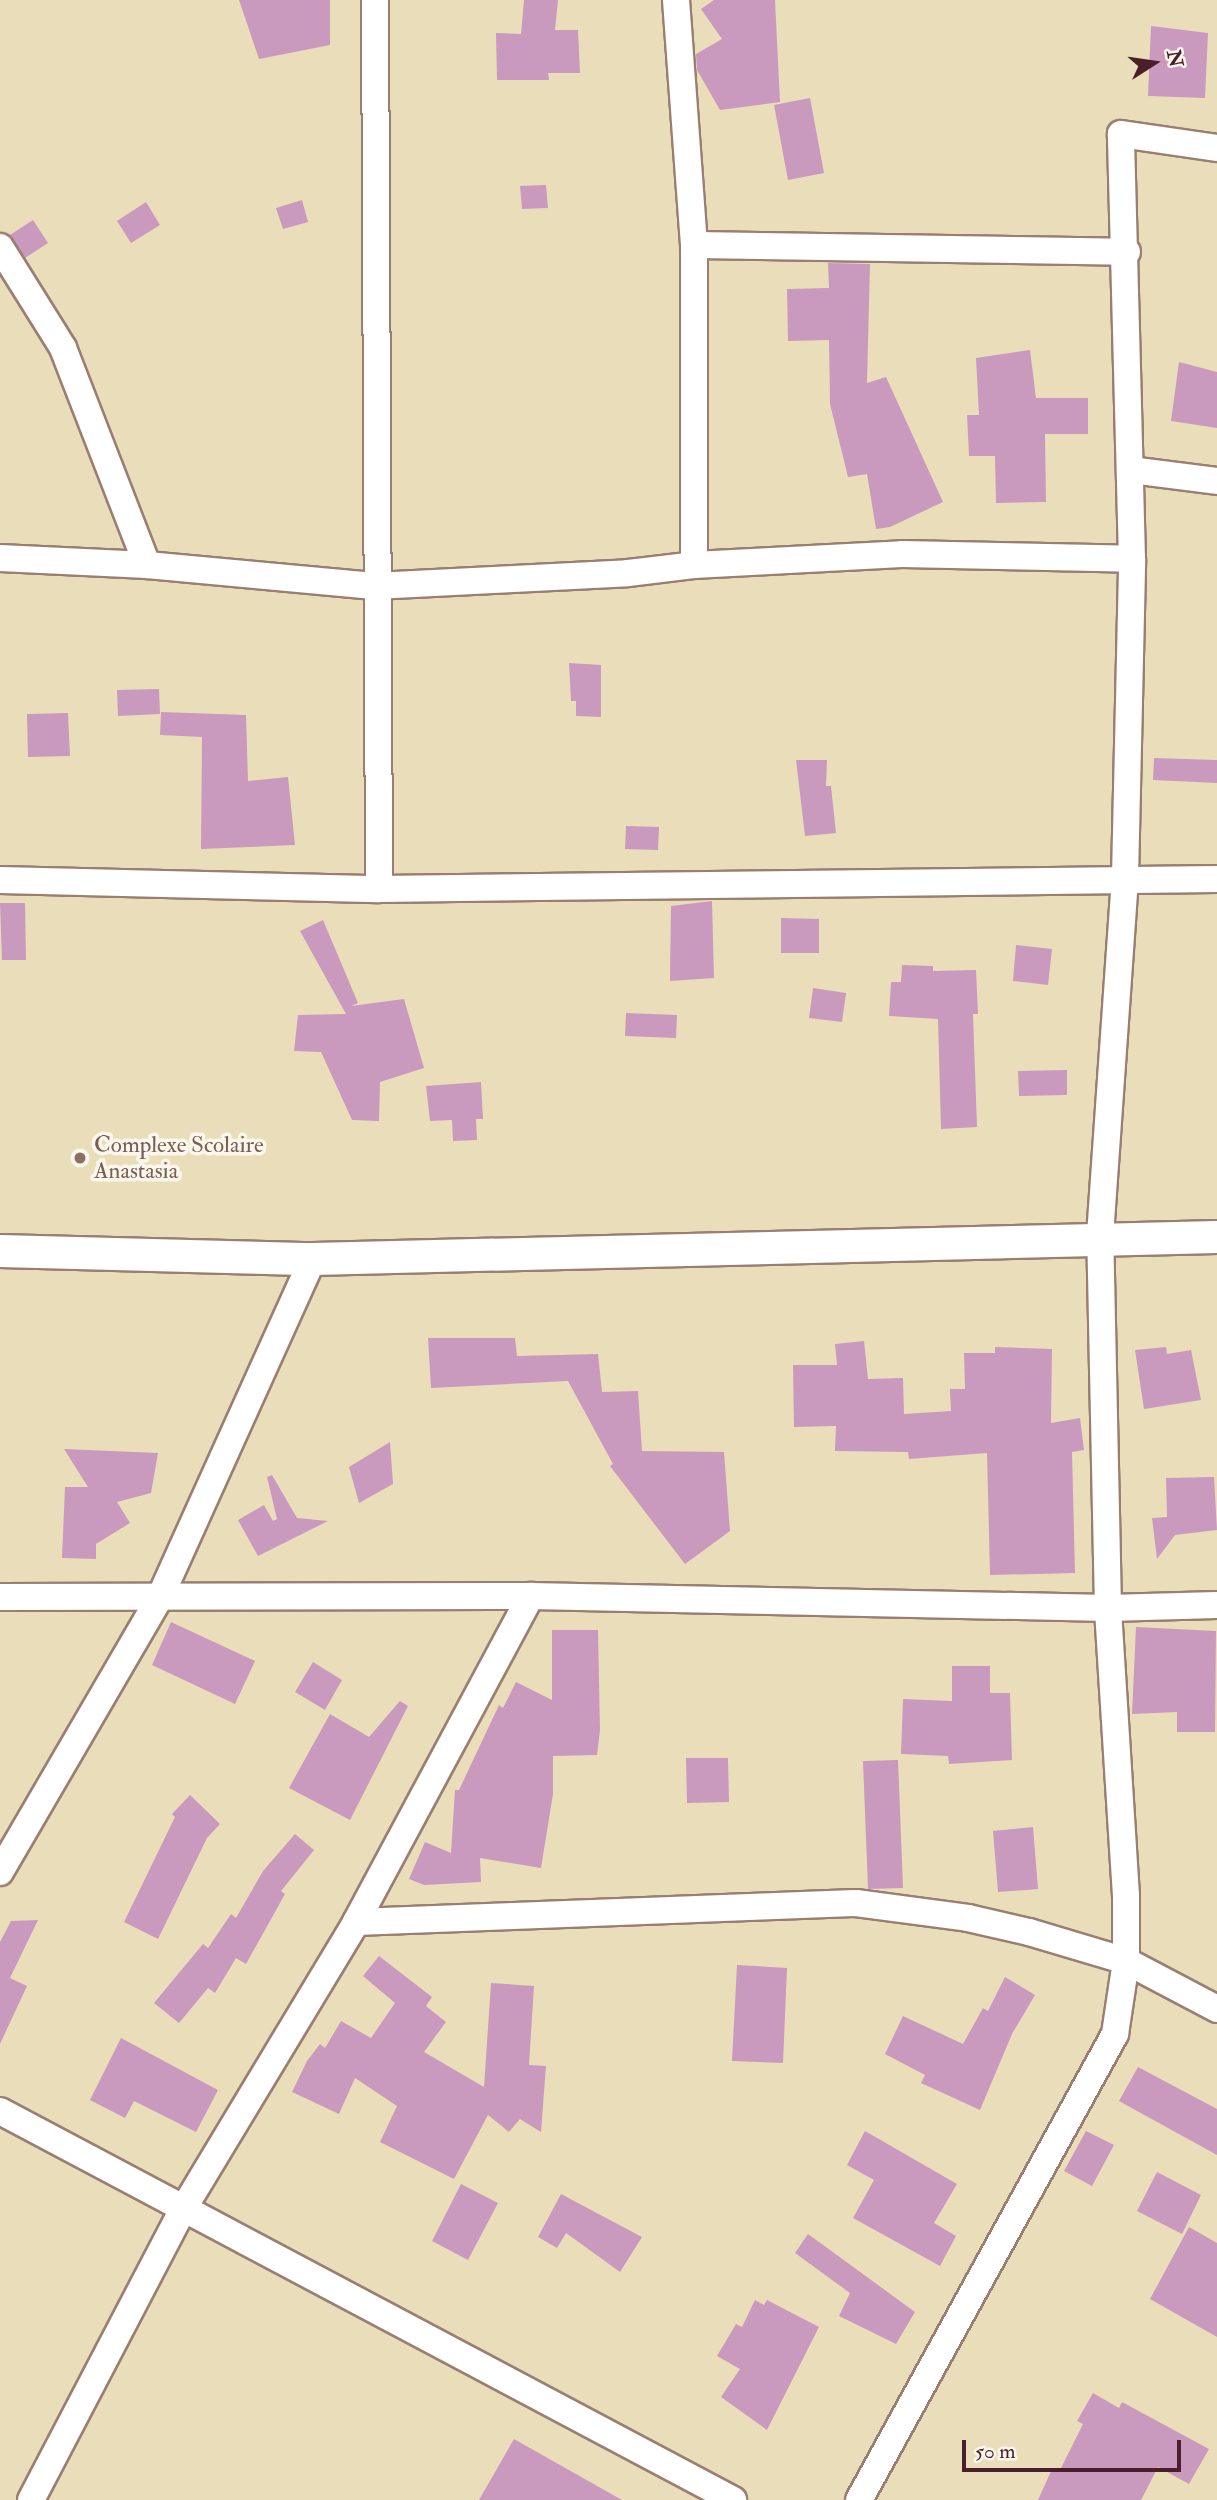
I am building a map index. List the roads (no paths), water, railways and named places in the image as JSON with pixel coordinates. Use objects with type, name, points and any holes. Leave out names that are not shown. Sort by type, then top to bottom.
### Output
[{"type":"street","points":[[375,0],[374,586],[379,889]]},
{"type":"street","points":[[676,0],[694,245],[694,565]]},
{"type":"street","points":[[859,2500],[1115,2034],[1126,1961],[1108,1608],[1100,1236],[1125,877],[1132,559],[1127,252],[1121,134],[1217,148]]},
{"type":"street","points":[[694,245],[1127,252]]},
{"type":"street","points":[[0,247],[63,348],[147,565]]},
{"type":"street","points":[[1131,470],[1217,481]]},
{"type":"street","points":[[0,558],[147,565],[374,586],[628,573],[694,565],[902,554],[1132,559]]},
{"type":"street","points":[[0,880],[379,889],[1125,877],[1217,879]]},
{"type":"street","points":[[0,1251],[313,1259],[1100,1236],[1217,1237]]},
{"type":"street","points":[[0,1872],[160,1595],[313,1259]]},
{"type":"street","points":[[31,2500],[182,2211],[356,1922],[531,1596]]},
{"type":"street","points":[[0,1597],[531,1596],[1108,1608],[1217,1605]]},
{"type":"street","points":[[356,1922],[856,1903],[968,1918],[1126,1961],[1217,2009]]},
{"type":"street","points":[[0,2111],[182,2211],[733,2500]]},
{"type":"place","name":"Complexe Scolaire Anastasia","points":[[80,1158]]}]
